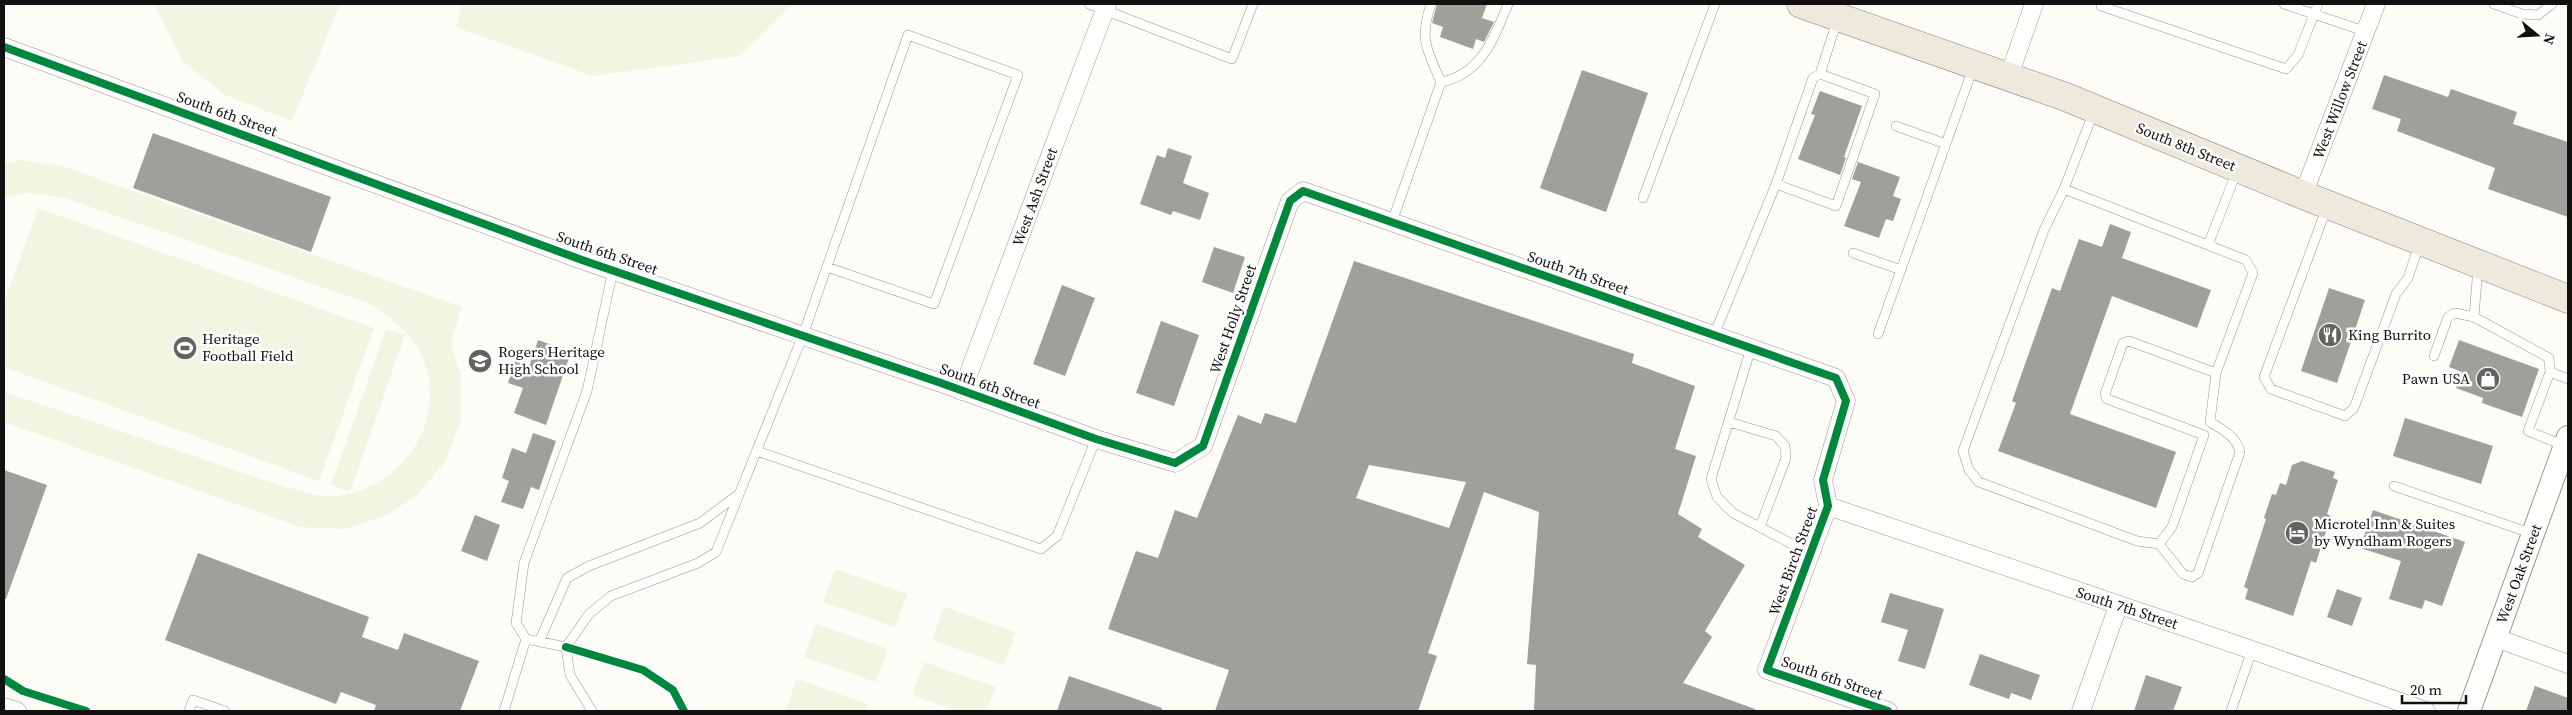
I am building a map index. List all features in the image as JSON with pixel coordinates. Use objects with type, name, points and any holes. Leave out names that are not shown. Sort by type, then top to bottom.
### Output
[{"type":"main road","name":"South 8th Street","points":[[1801,4],[1975,63],[2095,109],[2316,200],[2568,299]]},
{"type":"street","points":[[2009,76],[2034,4]]},
{"type":"street","name":"West Willow Street","points":[[2316,200],[2376,4]]},
{"type":"street","name":"West Ash Street","points":[[962,391],[1100,6]]},
{"type":"street","name":"South 6th Street","points":[[4,47],[613,270],[1096,439],[1175,463],[1203,446]]},
{"type":"street","name":"South 7th Street","points":[[1290,201],[1303,191],[1836,378],[1846,401]]},
{"type":"street","name":"West Holly Street","points":[[1203,446],[1290,201]]},
{"type":"street","name":"West Birch Street","points":[[1768,670],[1828,506],[1822,480],[1846,401]]},
{"type":"street","name":"West Oak Street","points":[[2469,711],[2567,442]]},
{"type":"street","name":"South 7th Street","points":[[1828,506],[2426,711]]},
{"type":"street","points":[[2081,711],[2118,606]]},
{"type":"street","points":[[2496,638],[2568,664]]},
{"type":"street","name":"South 6th Street","points":[[1768,670],[1888,711]]},
{"type":"street","points":[[4,707],[17,711]]},
{"type":"lane","points":[[1100,6],[1232,58],[1252,4]]},
{"type":"lane","points":[[1392,222],[1441,82],[1426,48],[1424,25],[1431,4]]},
{"type":"lane","points":[[1441,82],[1456,80],[1483,55],[1491,45],[1508,4]]},
{"type":"lane","points":[[1643,198],[1715,4]]},
{"type":"lane","points":[[2102,4],[2101,6],[2286,69],[2298,55],[2318,4]]},
{"type":"lane","points":[[2284,4],[2367,32]]},
{"type":"lane","points":[[2494,4],[2522,14],[2538,14],[2552,4]]},
{"type":"lane","points":[[1714,335],[1776,184],[1813,78],[1820,74],[1838,17]]},
{"type":"lane","points":[[592,711],[570,675],[566,648],[589,614],[611,596],[698,563],[716,552],[802,335],[908,35],[1018,76],[934,304],[827,267]]},
{"type":"lane","points":[[1878,334],[1975,63]]},
{"type":"lane","points":[[1776,184],[1836,206],[1875,94],[1820,74]]},
{"type":"lane","points":[[2095,109],[2064,189],[2044,230],[1963,451],[1969,470],[1979,482],[2137,541],[2159,544],[2183,574],[2192,577],[2198,573],[2240,452],[2239,445],[2227,432],[2210,422]]},
{"type":"lane","points":[[1896,126],[1946,144]]},
{"type":"lane","points":[[2208,245],[2238,168]]},
{"type":"lane","points":[[2064,189],[2246,260],[2253,273],[2216,373],[2210,422],[2172,527],[2159,544]]},
{"type":"lane","points":[[2316,200],[2264,377],[2271,389],[2345,416],[2354,408],[2396,294],[2408,278],[2421,241]]},
{"type":"lane","points":[[1853,253],[1901,270]]},
{"type":"lane","points":[[2474,317],[2479,264]]},
{"type":"lane","points":[[566,648],[526,639],[516,623],[524,564],[587,391],[613,270]]},
{"type":"lane","points":[[2434,356],[2448,317],[2455,313],[2474,317],[2549,358],[2550,372],[2528,431],[2567,442]]},
{"type":"lane","points":[[2204,435],[2107,399],[2105,394],[2123,343],[2129,341],[2216,373]]},
{"type":"lane","points":[[1751,348],[1711,479],[1716,497],[1733,513],[1811,554]]},
{"type":"lane","points":[[2550,372],[2568,379]]},
{"type":"lane","points":[[1729,422],[1776,436],[1785,446],[1786,458],[1760,527]]},
{"type":"lane","points":[[757,450],[1041,549],[1057,536],[1096,439]]},
{"type":"lane","points":[[2394,486],[2534,534]]},
{"type":"lane","points":[[539,642],[567,578],[589,566],[700,523],[740,493]]},
{"type":"lane","points":[[504,711],[526,639]]},
{"type":"lane","points":[[2231,711],[2252,650]]},
{"type":"lane","points":[[189,711],[193,700],[225,711]]},
{"type":"green space","points":[[154,4],[340,4],[292,121],[225,95],[182,61]]},
{"type":"green space","points":[[462,4],[793,4],[740,56],[593,76],[456,27]]},
{"type":"green space","points":[[19,160],[62,166],[462,307],[451,344],[461,376],[461,420],[445,462],[418,494],[389,514],[345,529],[301,527],[4,422],[4,392],[286,487],[316,495],[334,496],[358,491],[379,481],[398,467],[413,449],[424,429],[429,406],[429,383],[419,350],[400,326],[368,303],[65,198],[29,193],[4,198],[4,164]]},
{"type":"green space","name":"Heritage Football Field","points":[[38,208],[374,328],[319,481],[4,367],[4,304]]},
{"type":"green space","points":[[386,329],[405,335],[350,492],[331,485]]},
{"type":"green space","points":[[835,569],[907,594],[895,627],[823,602]]},
{"type":"green space","points":[[944,607],[1016,632],[1004,665],[932,640]]},
{"type":"green space","points":[[816,624],[888,649],[876,682],[804,657]]},
{"type":"green space","points":[[924,662],[996,687],[987,711],[958,711],[912,695]]},
{"type":"green space","points":[[797,679],[868,704],[866,711],[785,711]]},
{"type":"building","points":[[1437,4],[1487,4],[1482,18],[1494,22],[1484,42],[1476,39],[1473,49],[1440,37],[1443,27],[1432,23]]},
{"type":"building","points":[[1582,70],[1648,93],[1606,212],[1540,188]]},
{"type":"building","points":[[2384,75],[2448,97],[2451,89],[2517,112],[2513,124],[2568,142],[2568,217],[2488,189],[2495,168],[2397,131],[2401,119],[2372,109]]},
{"type":"building","points":[[1820,91],[1862,106],[1844,157],[1846,158],[1840,175],[1798,159],[1815,115],[1811,114]]},
{"type":"building","points":[[153,133],[331,197],[311,252],[133,188]]},
{"type":"building","points":[[1168,148],[1192,156],[1183,183],[1209,193],[1200,220],[1173,211],[1171,215],[1140,204],[1157,155],[1165,158]]},
{"type":"building","points":[[1858,162],[1900,177],[1893,196],[1901,199],[1893,221],[1886,219],[1879,238],[1844,226],[1861,182],[1852,179]]},
{"type":"building","points":[[2110,224],[2131,232],[2122,258],[2211,290],[2197,328],[2112,296],[2070,414],[2176,452],[2156,508],[1998,451],[2016,403],[2012,401],[2052,288],[2060,291],[2079,239],[2102,247]]},
{"type":"building","points":[[1214,247],[1245,257],[1233,293],[1202,282]]},
{"type":"building","points":[[1354,261],[1634,354],[1632,363],[1695,386],[1675,449],[1696,456],[1678,514],[1702,529],[1698,537],[1745,565],[1705,631],[1712,637],[1683,683],[1755,709],[1755,711],[1534,711],[1536,665],[1527,664],[1539,512],[1484,492],[1428,653],[1437,656],[1418,711],[1215,711],[1229,670],[1108,629],[1136,551],[1158,558],[1175,510],[1197,518],[1238,415],[1261,424],[1265,413],[1296,423]],"holes":[[[1369,465],[1466,482],[1449,528],[1356,498]]]},
{"type":"building","points":[[1062,285],[1095,298],[1065,376],[1033,364]]},
{"type":"building","points":[[2329,288],[2365,300],[2337,383],[2301,371]]},
{"type":"building","points":[[1161,321],[1199,335],[1174,406],[1136,393]]},
{"type":"building","points":[[538,340],[571,352],[546,425],[514,413],[523,388],[508,383],[515,361],[529,367]]},
{"type":"building","points":[[2459,340],[2539,369],[2522,417],[2482,403],[2483,398],[2456,388],[2462,372],[2449,367]]},
{"type":"building","points":[[2405,418],[2493,446],[2481,484],[2393,456]]},
{"type":"building","points":[[533,433],[556,441],[539,490],[531,487],[523,509],[501,502],[509,481],[502,478],[512,448],[526,453]]},
{"type":"building","name":"Microtel Inn & Suites by Wyndham Rogers","points":[[2302,461],[2335,472],[2333,478],[2338,480],[2327,514],[2331,516],[2316,563],[2311,561],[2293,616],[2245,599],[2248,589],[2244,587],[2272,494],[2276,495],[2280,483],[2286,485],[2292,465]]},
{"type":"building","points":[[4,470],[47,485],[6,599],[4,599]]},
{"type":"building","points":[[2373,510],[2465,542],[2442,606],[2425,600],[2422,609],[2389,599],[2401,561],[2360,548]]},
{"type":"building","points":[[475,515],[500,525],[487,561],[461,551]]},
{"type":"building","points":[[198,553],[369,617],[362,637],[398,650],[404,633],[479,661],[460,711],[374,711],[376,705],[341,692],[336,704],[165,640]]},
{"type":"building","points":[[2337,589],[2362,598],[2352,626],[2327,617]]},
{"type":"building","points":[[1890,593],[1944,609],[1925,669],[1898,661],[1908,630],[1881,622]]},
{"type":"building","points":[[1980,654],[2040,675],[2031,700],[2011,693],[2009,699],[1969,685]]},
{"type":"building","points":[[2146,675],[2182,687],[2173,711],[2134,711]]},
{"type":"building","points":[[1069,676],[1162,708],[1162,711],[1057,711]]},
{"type":"building","points":[[2535,686],[2568,698],[2568,711],[2526,711]]},
{"type":"cycle path","points":[[4,47],[582,260],[941,383],[1096,439],[1175,463],[1203,446],[1290,201],[1303,191],[1836,378],[1846,401],[1823,480],[1828,506],[1767,670],[1888,711]]},
{"type":"cycle path","points":[[566,647],[643,670],[673,690],[684,711]]},
{"type":"cycle path","points":[[4,679],[23,691],[86,711]]},
{"type":"place","name":"King Burrito","points":[[2330,335]]},
{"type":"place","name":"Heritage Football Field","points":[[185,348]]},
{"type":"place","name":"Rogers Heritage High School","points":[[480,361]]},
{"type":"place","name":"Pawn USA","points":[[2488,379]]},
{"type":"place","name":"Microtel Inn & Suites by Wyndham Rogers","points":[[2297,533]]}]
